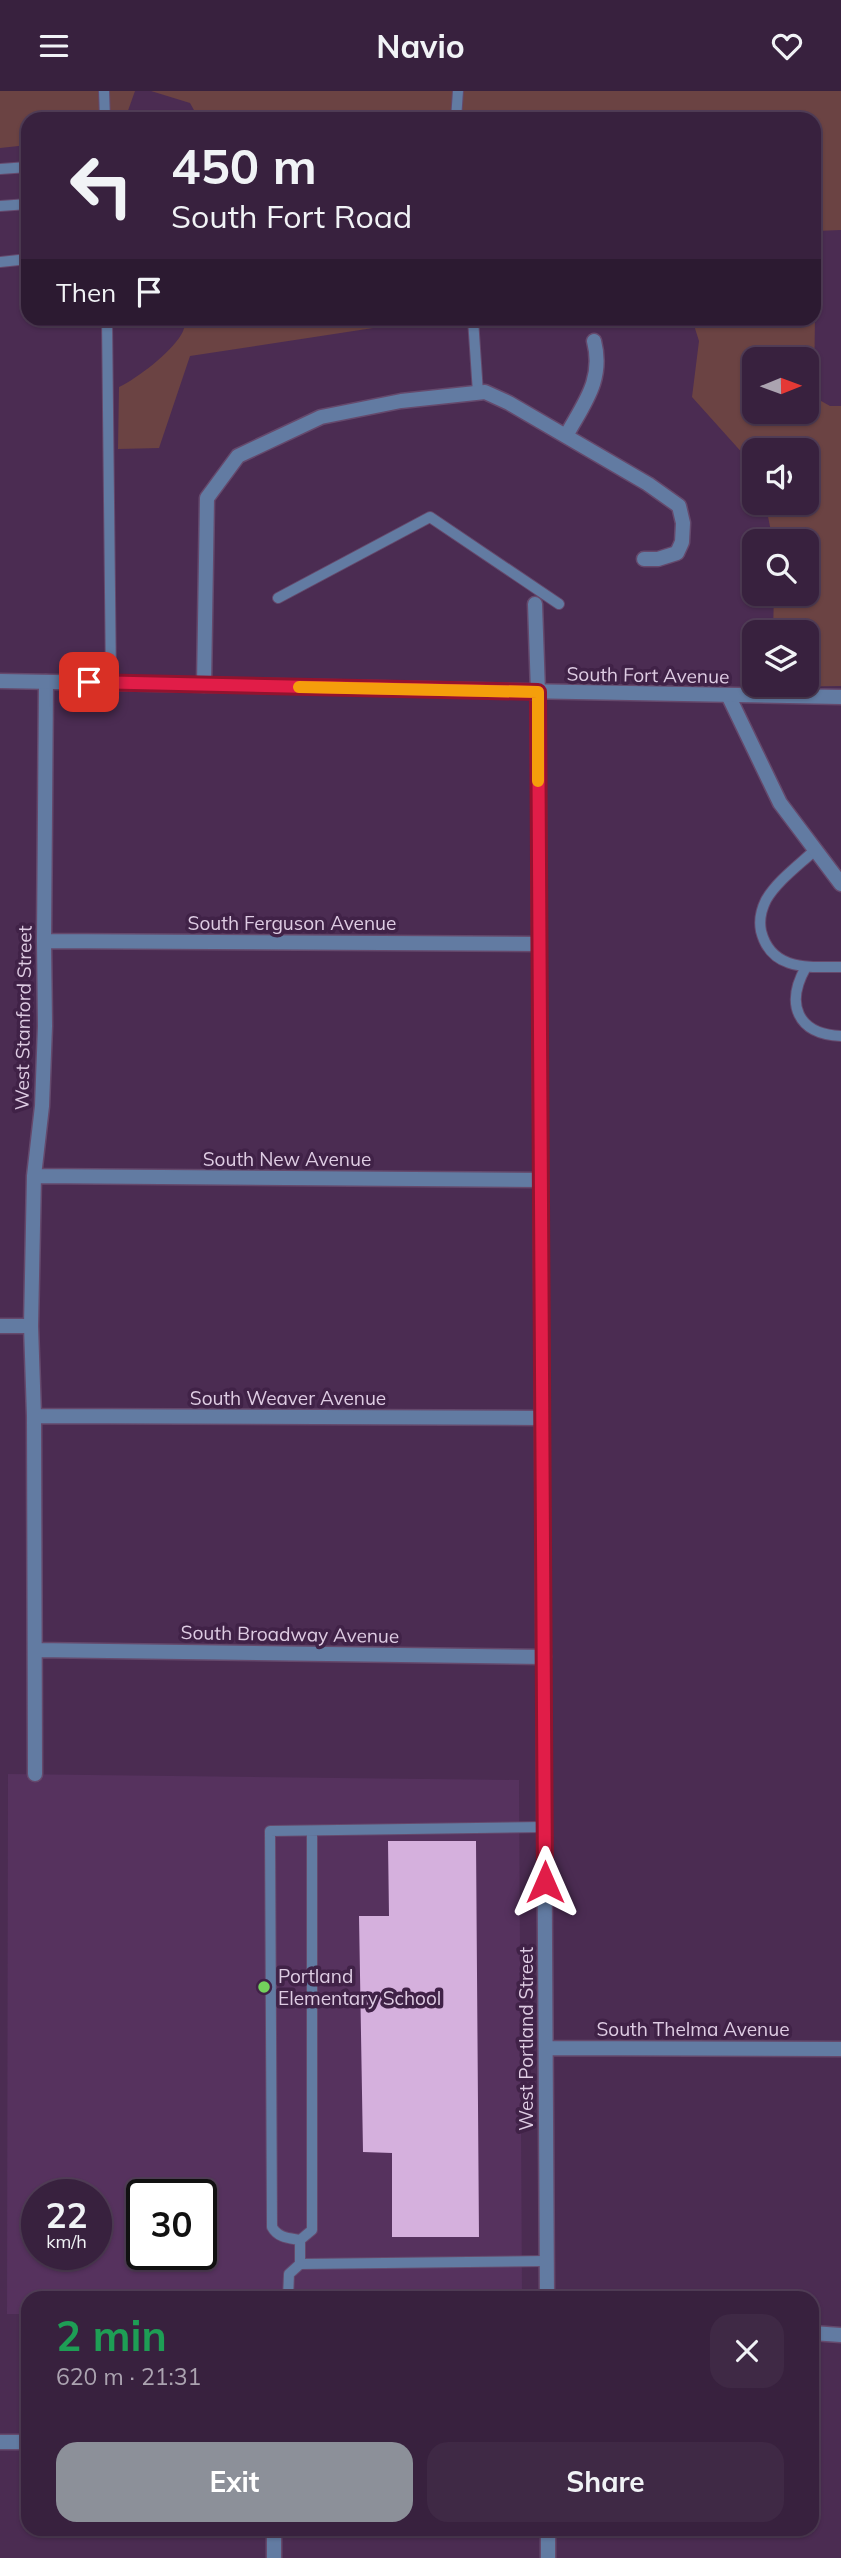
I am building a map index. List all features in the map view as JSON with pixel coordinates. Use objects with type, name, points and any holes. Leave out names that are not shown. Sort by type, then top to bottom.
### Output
[{"type":"street","points":[[566,436],[596,382],[597,353],[594,341]]},
{"type":"street","points":[[204,685],[207,498],[238,456],[321,417],[401,401],[485,392],[509,403],[643,481],[679,506],[683,523],[682,542],[677,552],[658,559],[644,559]]},
{"type":"street","name":"West Portland Street","points":[[536,604],[547,2291]]},
{"type":"street","name":"South Fort Avenue","points":[[0,681],[841,697]]},
{"type":"street","name":"West Stanford Street","points":[[35,1775],[32,1327],[34,1176],[45,1026],[46,682]]},
{"type":"street","points":[[728,695],[779,803],[841,884]]},
{"type":"street","name":"South Ferguson Avenue","points":[[44,941],[539,944]]},
{"type":"street","name":"South New Avenue","points":[[34,1176],[540,1180]]},
{"type":"street","points":[[0,1327],[32,1327]]},
{"type":"street","name":"South Weaver Avenue","points":[[34,1416],[542,1418]]},
{"type":"street","name":"South Broadway Avenue","points":[[35,1650],[544,1657]]},
{"type":"street","name":"South Thelma Avenue","points":[[546,2048],[841,2049]]},
{"type":"street","points":[[819,2333],[841,2335]]},
{"type":"street","points":[[0,2442],[21,2442]]},
{"type":"street","points":[[274,2536],[274,2558]]},
{"type":"street","points":[[548,2536],[548,2558]]},
{"type":"lane","points":[[104,91],[105,112]]},
{"type":"lane","points":[[456,112],[458,91]]},
{"type":"lane","points":[[0,169],[21,168]]},
{"type":"lane","points":[[0,206],[21,204]]},
{"type":"lane","points":[[0,262],[21,259]]},
{"type":"lane","points":[[107,326],[111,683]]},
{"type":"lane","points":[[473,326],[478,393]]},
{"type":"lane","points":[[278,598],[430,517],[559,604]]},
{"type":"lane","points":[[816,850],[772,891],[761,911],[760,925],[763,938],[773,955],[786,962],[806,967],[841,967]]},
{"type":"lane","points":[[806,967],[796,988],[795,1005],[798,1014],[817,1033],[841,1036]]},
{"type":"lane","points":[[312,1831],[312,2231],[300,2240],[282,2237],[272,2227],[271,1831],[545,1828]]},
{"type":"lane","points":[[300,2240],[300,2264]]},
{"type":"lane","points":[[288,2291],[289,2274],[300,2264],[547,2261]]},
{"type":"shaded area","points":[[0,91],[135,91],[128,112],[21,112],[21,146],[0,148]]},
{"type":"shaded area","points":[[151,91],[841,91],[841,230],[821,231],[821,112],[195,112],[190,103]]},
{"type":"shaded area","points":[[386,326],[190,356],[159,448],[118,449],[119,387],[162,357],[176,342],[184,327]]},
{"type":"shaded area","points":[[694,326],[815,326],[815,347],[742,347],[742,424],[819,424],[819,400],[830,406],[841,406],[841,686],[819,686],[819,620],[773,620],[774,606],[819,606],[819,529],[771,529],[768,515],[819,515],[819,438],[742,438],[742,453],[692,397],[699,341]]},
{"type":"shaded area","name":"Portland Elementary School","points":[[8,1774],[519,1780],[522,2291],[21,2291],[21,2314],[7,2314]]},
{"type":"building","points":[[388,1841],[476,1841],[479,2237],[392,2237],[392,2153],[363,2152],[359,1916],[389,1916]]},
{"type":"slow traffic","points":[[299,687],[538,692],[538,781]]},
{"type":"place","name":"Portland Elementary School","points":[[264,1987]]},
{"type":"route","points":[[89,682],[538,692],[545,1882]]}]
